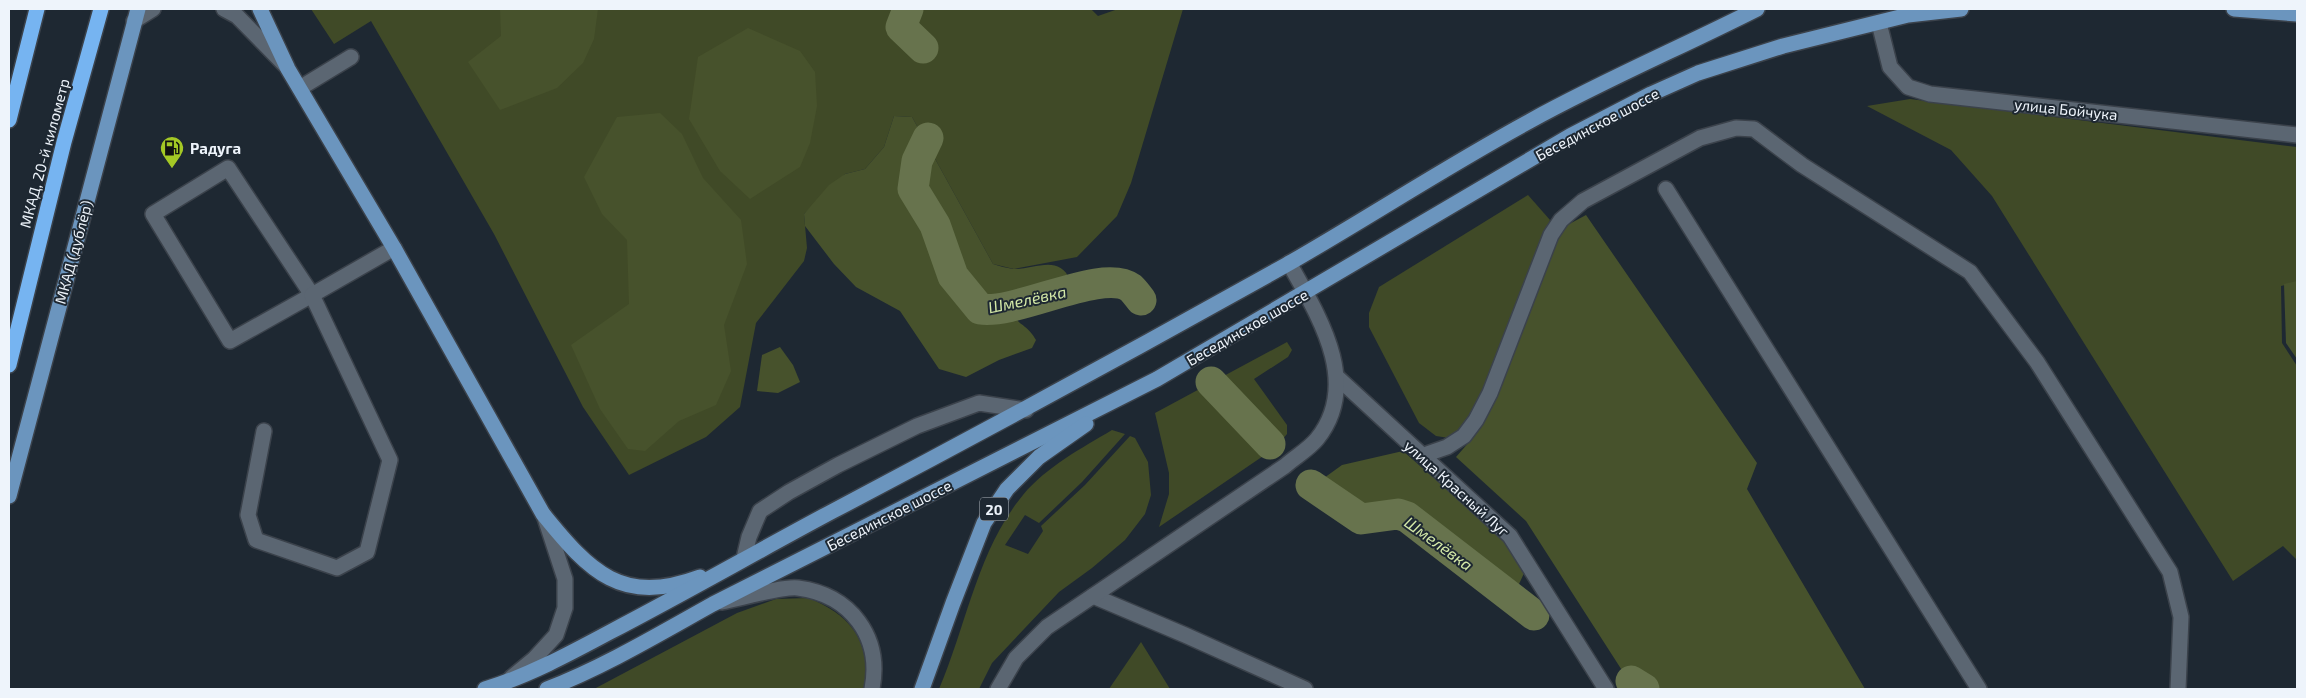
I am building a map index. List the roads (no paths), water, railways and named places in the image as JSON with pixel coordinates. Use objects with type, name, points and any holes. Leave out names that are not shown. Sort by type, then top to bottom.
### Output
[{"type":"highway","points":[[9,120],[37,9]]},
{"type":"highway","name":"МКАД, 20-й километр","points":[[9,365],[64,142],[101,9]]},
{"type":"main road","points":[[260,9],[288,68],[394,248],[543,514],[571,548],[594,569],[617,583],[648,589],[680,584],[738,562]]},
{"type":"main road","name":"Бесединское шоссе","points":[[485,689],[503,684],[559,659],[685,594],[738,562],[1026,410],[1289,263],[1528,122],[1640,64],[1691,42],[1757,9]]},
{"type":"main road","name":"Бесединское шоссе","points":[[546,689],[567,681],[644,643],[713,604],[1143,386],[1306,293],[1570,136],[1651,94],[1698,73],[1773,49],[1879,22],[1961,9]]},
{"type":"main road","points":[[2234,9],[2297,14]]},
{"type":"main road","name":"МКАД (дублёр)","points":[[9,496],[136,15]]},
{"type":"main road","points":[[9,89],[23,64]]},
{"type":"main road","name":"20","points":[[922,689],[984,523],[1007,489],[1039,457],[1143,386]]},
{"type":"street","points":[[136,15],[153,9]]},
{"type":"street","points":[[224,9],[236,16],[288,68]]},
{"type":"street","name":"улица Бойчука","points":[[1879,22],[1890,67],[1908,87],[1930,94],[2297,135]]},
{"type":"street","points":[[300,88],[351,57]]},
{"type":"street","points":[[1424,455],[1447,448],[1464,436],[1476,420],[1490,393],[1551,235],[1560,220],[1583,201],[1700,138],[1736,128],[1754,129],[1802,165],[1970,272],[2037,362],[2170,572],[2181,616],[2178,689]]},
{"type":"street","points":[[264,431],[248,516],[256,540],[337,568],[366,552],[390,460],[312,295],[228,168],[153,214],[230,341],[312,295],[394,248]]},
{"type":"street","points":[[1666,189],[1979,689]]},
{"type":"street","points":[[998,689],[1016,658],[1047,627],[1285,466],[1316,440],[1330,419],[1335,400],[1337,377],[1331,351],[1318,317],[1289,263]]},
{"type":"street","name":"улица Красный Луг","points":[[1337,377],[1510,536],[1606,689]]},
{"type":"street","points":[[738,562],[760,511],[789,492],[838,465],[917,426],[978,403],[1026,410]]},
{"type":"street","points":[[503,684],[534,659],[556,635],[565,608],[565,580],[543,514]]},
{"type":"street","points":[[713,604],[796,588],[828,595],[855,615],[871,642],[875,672],[872,689]]},
{"type":"street","points":[[1093,596],[1305,689]]},
{"type":"waterway","name":"Шмелёвка","points":[[908,9],[901,27],[923,48]]},
{"type":"waterway","name":"Шмелёвка","points":[[928,138],[917,161],[913,189],[935,225],[953,276],[980,309],[996,309],[1015,305],[1101,283],[1118,283],[1131,288],[1141,300]]},
{"type":"waterway","name":"Шмелёвка","points":[[1211,382],[1270,444]]},
{"type":"waterway","name":"Шмелёвка","points":[[1311,485],[1361,519],[1398,514],[1407,517],[1534,615]]},
{"type":"waterway","name":"Шмелёвка","points":[[1631,681],[1644,689]]},
{"type":"place","name":"Радуга","points":[[172,169]]}]
